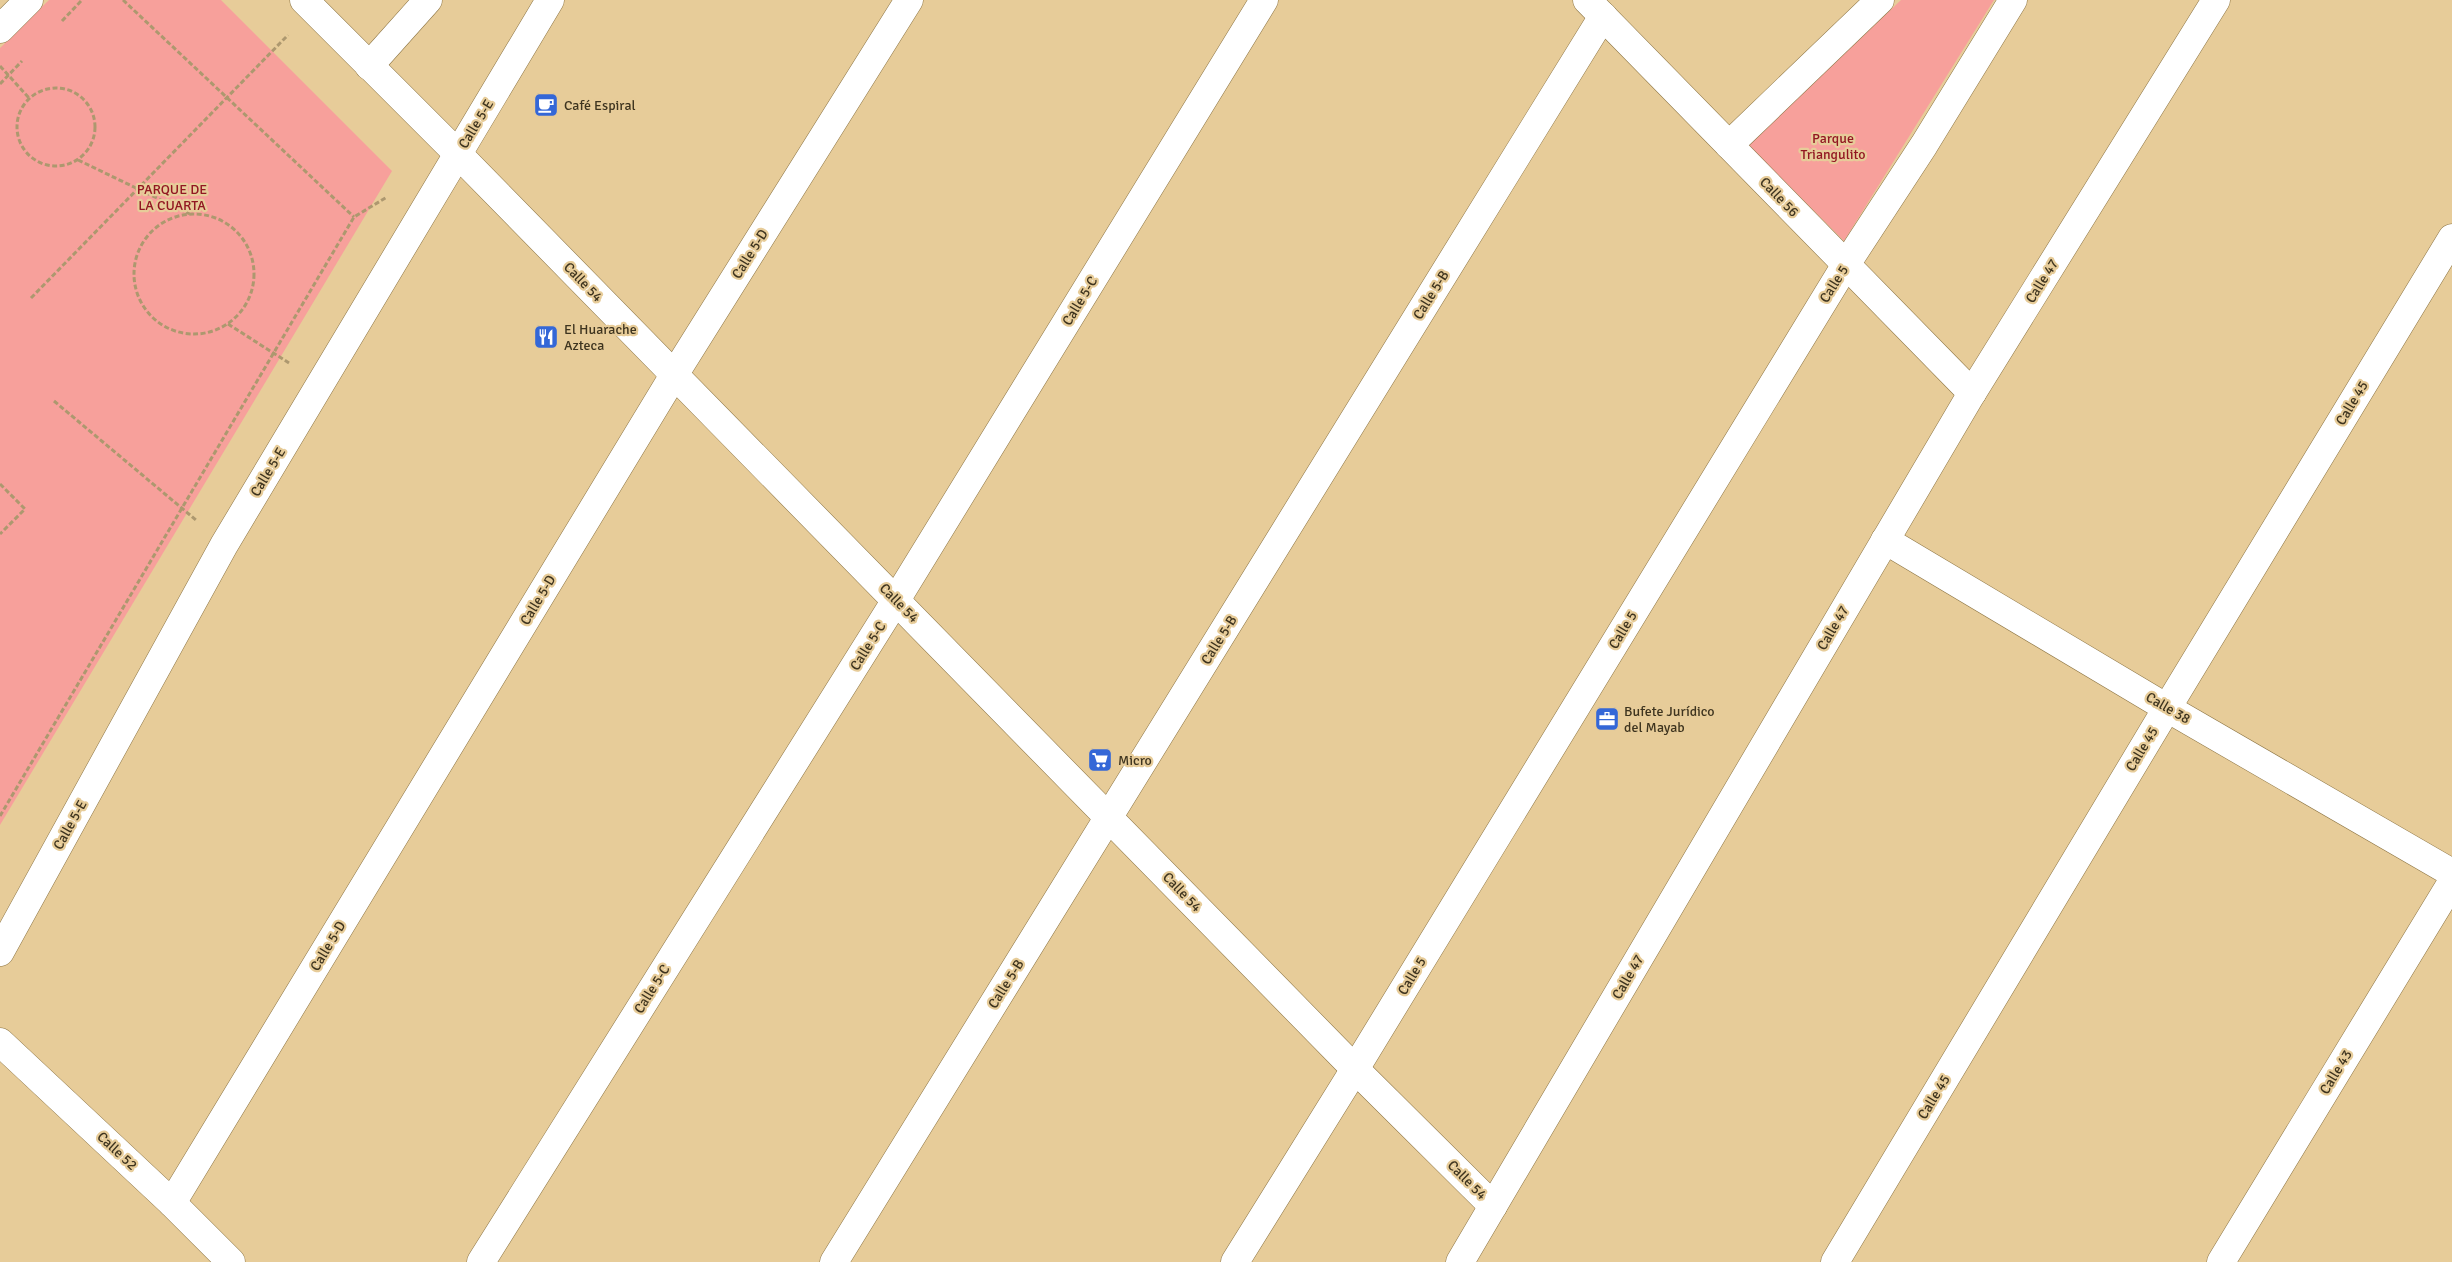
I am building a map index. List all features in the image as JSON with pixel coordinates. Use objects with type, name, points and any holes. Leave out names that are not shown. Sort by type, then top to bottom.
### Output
[{"type":"street","points":[[0,29],[29,0]]},
{"type":"street","points":[[369,66],[428,0]]},
{"type":"street","name":"Calle 5-E","points":[[0,952],[224,545],[550,0]]},
{"type":"street","name":"Calle 5-D","points":[[172,1203],[674,375],[909,0]]},
{"type":"street","name":"Calle 5-C","points":[[481,1262],[896,600],[1264,0]]},
{"type":"street","points":[[1729,145],[1880,0]]},
{"type":"street","name":"Calle 5","points":[[1235,1262],[1355,1070],[1845,266],[1924,145],[2013,0]]},
{"type":"street","name":"Calle 47","points":[[1460,1262],[1972,393],[2216,0]]},
{"type":"street","name":"Calle 54","points":[[308,5],[458,154],[1110,817],[1355,1070],[1493,1206]]},
{"type":"street","name":"Calle 56","points":[[1595,8],[1845,266],[1972,393]]},
{"type":"street","name":"Calle 5-B","points":[[834,1262],[1110,817],[1595,8]]},
{"type":"street","name":"Calle 45","points":[[1835,1262],[2167,708],[2452,238]]},
{"type":"street","name":"Calle 38","points":[[1885,540],[2167,708],[2452,873]]},
{"type":"street","name":"Calle 43","points":[[2221,1262],[2452,882]]},
{"type":"street","name":"Calle 52","points":[[0,1042],[172,1203],[230,1262]]},
{"type":"path","points":[[0,816],[180,508],[354,217],[123,0]]},
{"type":"path","points":[[31,298],[227,98],[308,5]]},
{"type":"path","points":[[0,66],[28,98]]},
{"type":"path","points":[[52,87],[64,88],[76,93],[86,102],[93,113],[94,139],[78,160],[66,165],[53,167],[40,164],[29,157],[21,146],[16,134],[16,121],[20,108],[28,98],[39,91],[52,87]]},
{"type":"path","points":[[78,160],[190,214]]},
{"type":"path","points":[[190,214],[210,216],[228,224],[242,238],[251,254],[254,274],[251,293],[242,310],[228,324],[211,332],[192,335],[172,330],[155,320],[142,304],[135,285],[135,265],[141,245],[150,234],[171,218],[190,214]]},
{"type":"path","points":[[228,324],[322,383]]},
{"type":"path","points":[[54,401],[224,545]]},
{"type":"path","points":[[0,484],[25,510],[0,534]]},
{"type":"green space","name":"PARQUE DE LA CUARTA","points":[[49,0],[221,0],[392,171],[0,825],[0,48]]},
{"type":"green space","name":"Parque Triangulito","points":[[1901,0],[1994,0],[1844,241],[1748,145]]},
{"type":"place","name":"Café Espiral","points":[[546,105]]},
{"type":"place","name":"El Huarache Azteca","points":[[546,337]]},
{"type":"place","name":"Bufete Jurídico del Mayab","points":[[1607,719]]},
{"type":"place","name":"Micro","points":[[1100,760]]}]
